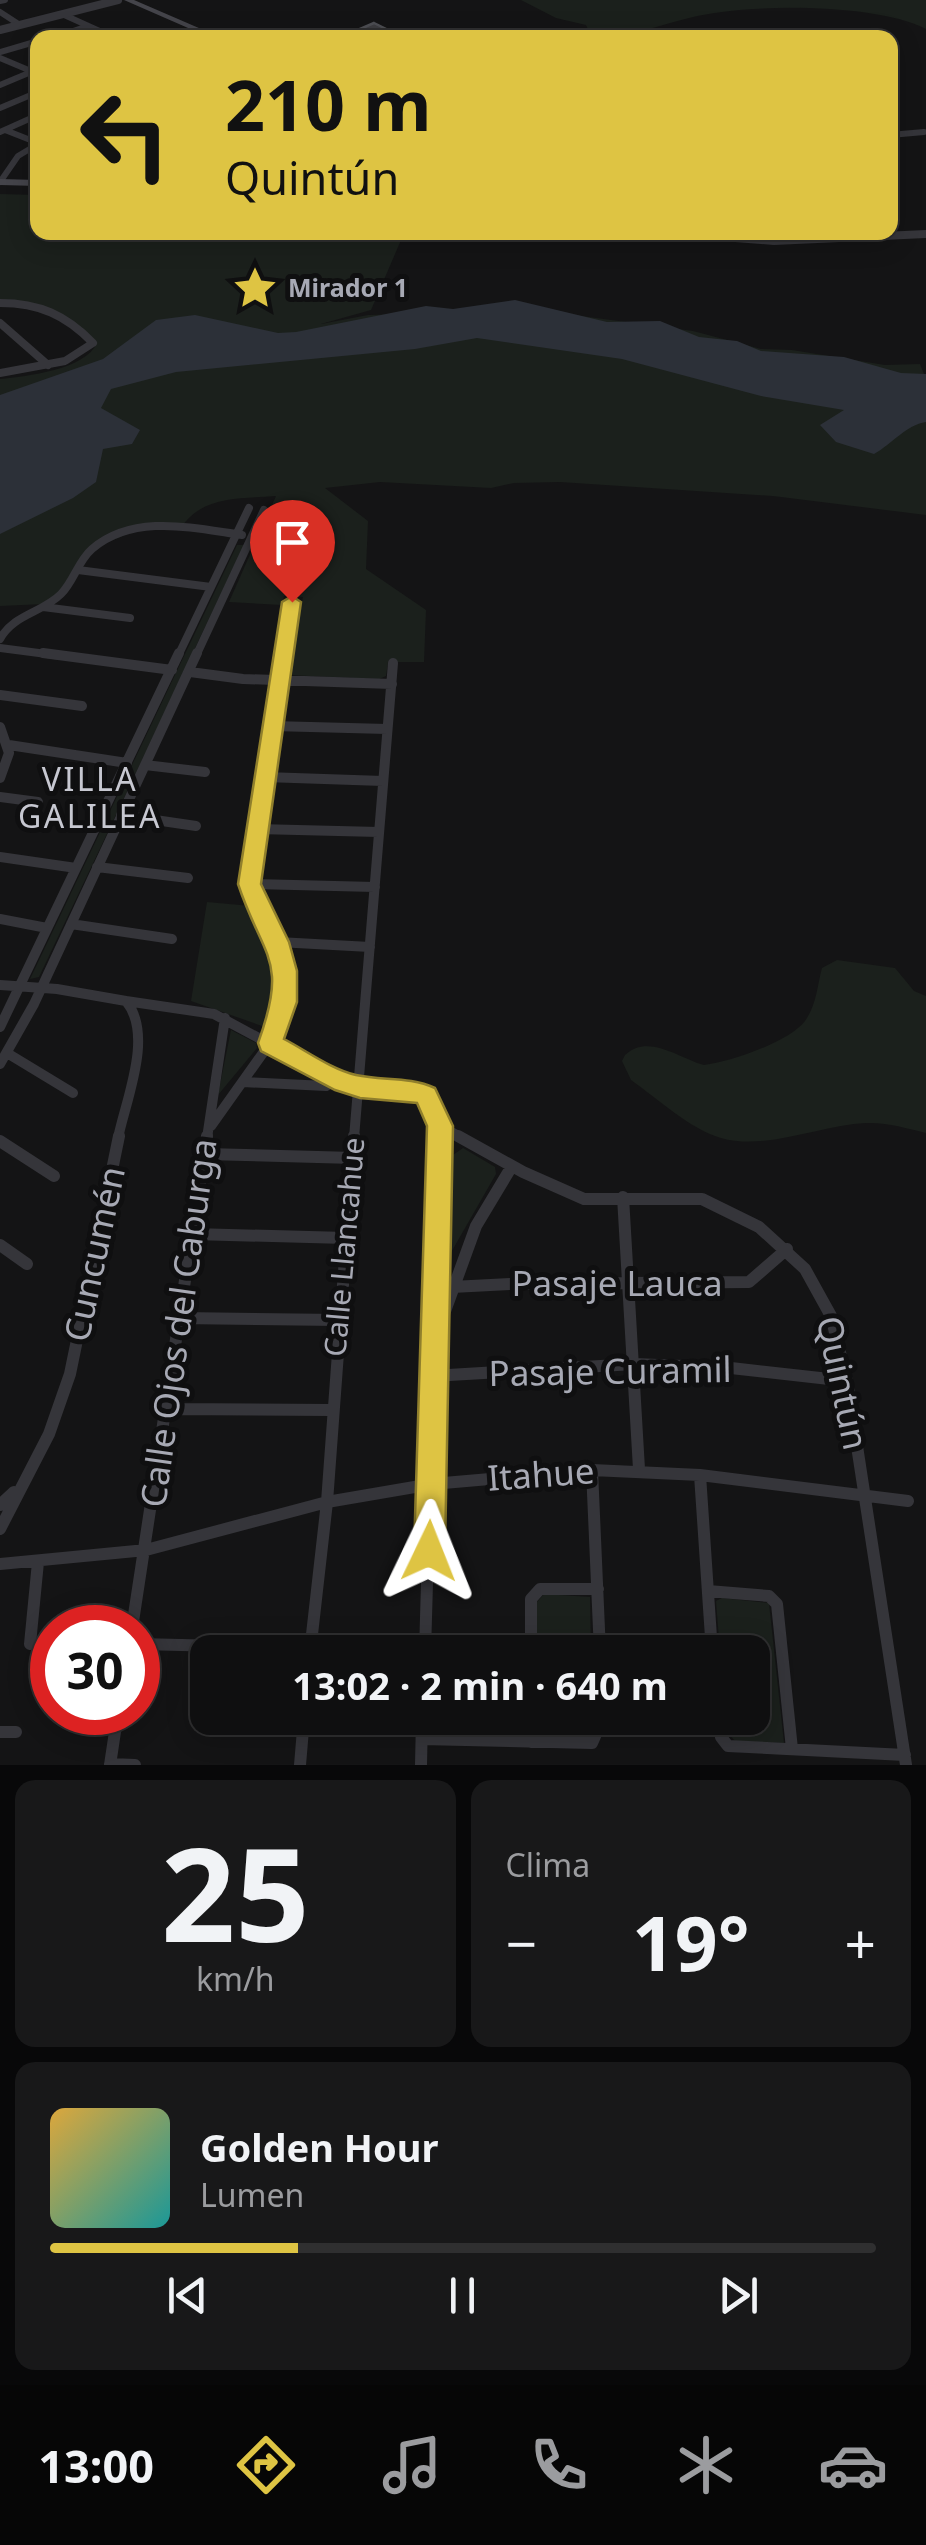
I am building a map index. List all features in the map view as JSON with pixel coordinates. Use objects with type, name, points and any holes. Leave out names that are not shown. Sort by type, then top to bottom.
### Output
[{"type":"main road","points":[[128,0],[198,30]]},
{"type":"main road","points":[[0,182],[30,185]]},
{"type":"main road","points":[[0,189],[30,187]]},
{"type":"street","points":[[0,30],[118,0]]},
{"type":"street","points":[[0,12],[20,25]]},
{"type":"street","points":[[62,14],[96,30]]},
{"type":"street","points":[[75,30],[86,26]]},
{"type":"street","points":[[1,58],[30,45]]},
{"type":"street","points":[[1,58],[30,72]]},
{"type":"street","points":[[0,85],[30,72]]},
{"type":"street","points":[[0,108],[30,95]]},
{"type":"street","points":[[2,130],[30,118]]},
{"type":"street","points":[[2,130],[30,141]]},
{"type":"street","points":[[898,134],[924,132]]},
{"type":"street","points":[[0,182],[20,154],[30,148]]},
{"type":"street","points":[[898,235],[926,234]]},
{"type":"street","points":[[743,240],[804,240]]},
{"type":"street","points":[[0,302],[31,303],[58,312],[91,340],[92,346],[86,352],[48,365],[0,374]]},
{"type":"street","points":[[0,323],[48,365]]},
{"type":"street","points":[[0,1027],[249,508]]},
{"type":"street","points":[[73,1093],[4,1058],[42,987],[264,510]]},
{"type":"street","points":[[0,639],[11,620],[60,596],[85,557],[106,539],[136,527],[157,524],[253,537]]},
{"type":"street","points":[[78,570],[211,587]]},
{"type":"street","points":[[208,1132],[270,1043],[285,1002],[285,971],[278,942],[258,908],[250,884],[292,602]]},
{"type":"street","points":[[42,606],[130,618]]},
{"type":"street","points":[[0,648],[172,670]]},
{"type":"street","name":"Calle Llancahue","points":[[312,1635],[327,1502],[331,1410],[393,663]]},
{"type":"street","points":[[190,672],[392,684]]},
{"type":"street","points":[[0,695],[82,706]]},
{"type":"street","points":[[272,726],[388,729]]},
{"type":"street","points":[[0,727],[10,745],[10,760],[0,778]]},
{"type":"street","points":[[10,745],[126,763]]},
{"type":"street","points":[[145,764],[205,772]]},
{"type":"street","points":[[265,777],[383,781]]},
{"type":"street","points":[[0,797],[38,802]]},
{"type":"street","points":[[121,816],[196,826]]},
{"type":"street","points":[[256,829],[379,832]]},
{"type":"street","points":[[0,856],[76,868]]},
{"type":"street","points":[[97,867],[188,878]]},
{"type":"street","points":[[250,884],[375,887]]},
{"type":"street","points":[[0,919],[47,928]]},
{"type":"street","points":[[71,924],[172,939]]},
{"type":"street","points":[[278,942],[370,947]]},
{"type":"street","points":[[0,985],[42,987],[130,1006],[184,1006],[224,1018],[335,1080],[360,1087]]},
{"type":"street","name":"Cuncumén","points":[[0,1528],[49,1434],[70,1374],[139,1038],[130,1006]]},
{"type":"street","name":"Calle Ojos del Caburga","points":[[136,1605],[224,1018]]},
{"type":"street","points":[[243,1082],[326,1086],[335,1080]]},
{"type":"street","name":"Quintún","points":[[360,1087],[415,1090],[426,1096],[440,1126],[512,1166],[584,1199],[702,1200],[759,1227],[787,1249],[818,1289],[831,1316],[847,1382],[906,1760]]},
{"type":"street","points":[[426,1635],[440,1126]]},
{"type":"street","points":[[0,1141],[54,1176]]},
{"type":"street","points":[[206,1154],[354,1158]]},
{"type":"street","points":[[433,1346],[478,1223],[512,1166]]},
{"type":"street","points":[[623,1198],[639,1470]]},
{"type":"street","points":[[193,1234],[346,1238]]},
{"type":"street","points":[[0,1246],[27,1264]]},
{"type":"street","name":"Pasaje Lauca","points":[[435,1292],[452,1287],[629,1281],[749,1282],[787,1249]]},
{"type":"street","points":[[180,1318],[339,1320]]},
{"type":"street","name":"Pasaje Curamil","points":[[432,1376],[634,1364],[731,1368],[847,1382]]},
{"type":"street","points":[[166,1409],[331,1410]]},
{"type":"street","points":[[592,1470],[599,1635]]},
{"type":"street","name":"Itahue","points":[[0,1564],[146,1550],[327,1502],[432,1484],[592,1470],[700,1475],[908,1500]]},
{"type":"street","points":[[700,1475],[711,1635]]},
{"type":"street","name":"Cuncumén","points":[[0,1505],[18,1488]]},
{"type":"street","points":[[34,1605],[38,1562]]},
{"type":"street","points":[[532,1635],[532,1600],[540,1589],[598,1589]]},
{"type":"street","points":[[708,1591],[769,1596],[777,1604],[792,1749]]},
{"type":"street","points":[[160,1645],[190,1646]]},
{"type":"street","points":[[115,1735],[110,1765],[135,1765]]},
{"type":"street","points":[[300,1765],[303,1735]]},
{"type":"street","points":[[421,1765],[422,1735]]},
{"type":"street","points":[[532,1735],[532,1742]]},
{"type":"street","points":[[422,1739],[592,1744],[596,1735]]},
{"type":"street","points":[[720,1735],[728,1746],[906,1760]]},
{"type":"shaded area","points":[[521,0],[926,0],[926,29],[875,14],[809,8],[713,13],[641,30],[586,30],[586,25],[556,18]]},
{"type":"shaded area","points":[[0,194],[30,195],[30,240],[401,240],[371,310],[321,324],[368,315],[544,311],[693,331],[761,349],[885,365],[920,364],[926,379],[926,515],[773,496],[560,482],[491,488],[380,482],[325,488],[368,521],[366,569],[426,610],[424,662],[388,662],[386,676],[379,679],[287,675],[294,614],[300,613],[303,597],[284,596],[282,605],[229,602],[276,496],[211,504],[181,528],[145,527],[91,549],[67,586],[44,604],[0,606],[0,379],[68,365],[81,360],[97,343],[57,312],[0,302]]},
{"type":"shaded area","points":[[515,300],[607,322],[660,321],[699,337],[737,341],[761,351],[844,357],[901,373],[926,374],[926,422],[874,454],[836,442],[820,425],[844,410],[761,396],[622,359],[477,338],[415,349],[176,372],[111,389],[101,408],[140,430],[132,444],[103,449],[96,482],[73,498],[0,534],[0,395],[103,359],[156,320],[195,315],[278,333],[296,332],[426,306],[453,309]]},
{"type":"shaded area","points":[[237,545],[244,545],[39,977],[30,979]]},
{"type":"shaded area","points":[[207,902],[251,906],[258,920],[269,947],[276,989],[273,1020],[265,1027],[191,1001]]},
{"type":"shaded area","points":[[837,960],[895,968],[914,991],[926,996],[926,1133],[866,1123],[756,1141],[721,1138],[674,1113],[631,1080],[622,1061],[625,1055],[644,1046],[664,1049],[704,1065],[729,1060],[786,1036],[809,1015],[822,968]]},
{"type":"shaded area","points":[[231,1030],[256,1043],[257,1048],[218,1095]]},
{"type":"shaded area","points":[[463,1148],[495,1167],[496,1174],[449,1256],[453,1155]]},
{"type":"shaded area","points":[[544,1594],[590,1597],[591,1635],[536,1635],[535,1604]]},
{"type":"shaded area","points":[[722,1598],[769,1603],[784,1743],[735,1741],[730,1735],[770,1735],[770,1635],[719,1635],[716,1601]]},
{"type":"building","points":[[374,23],[388,30],[358,30]]},
{"type":"place","name":"Mirador 1","points":[[255,288]]},
{"type":"district","name":"VILLA GALILEA","points":[[90,798]]},
{"type":"route","points":[[292,602],[250,884],[252,896],[278,942],[285,971],[285,1002],[270,1043],[335,1080],[360,1087],[415,1090],[426,1096],[440,1126],[429,1551]]}]
